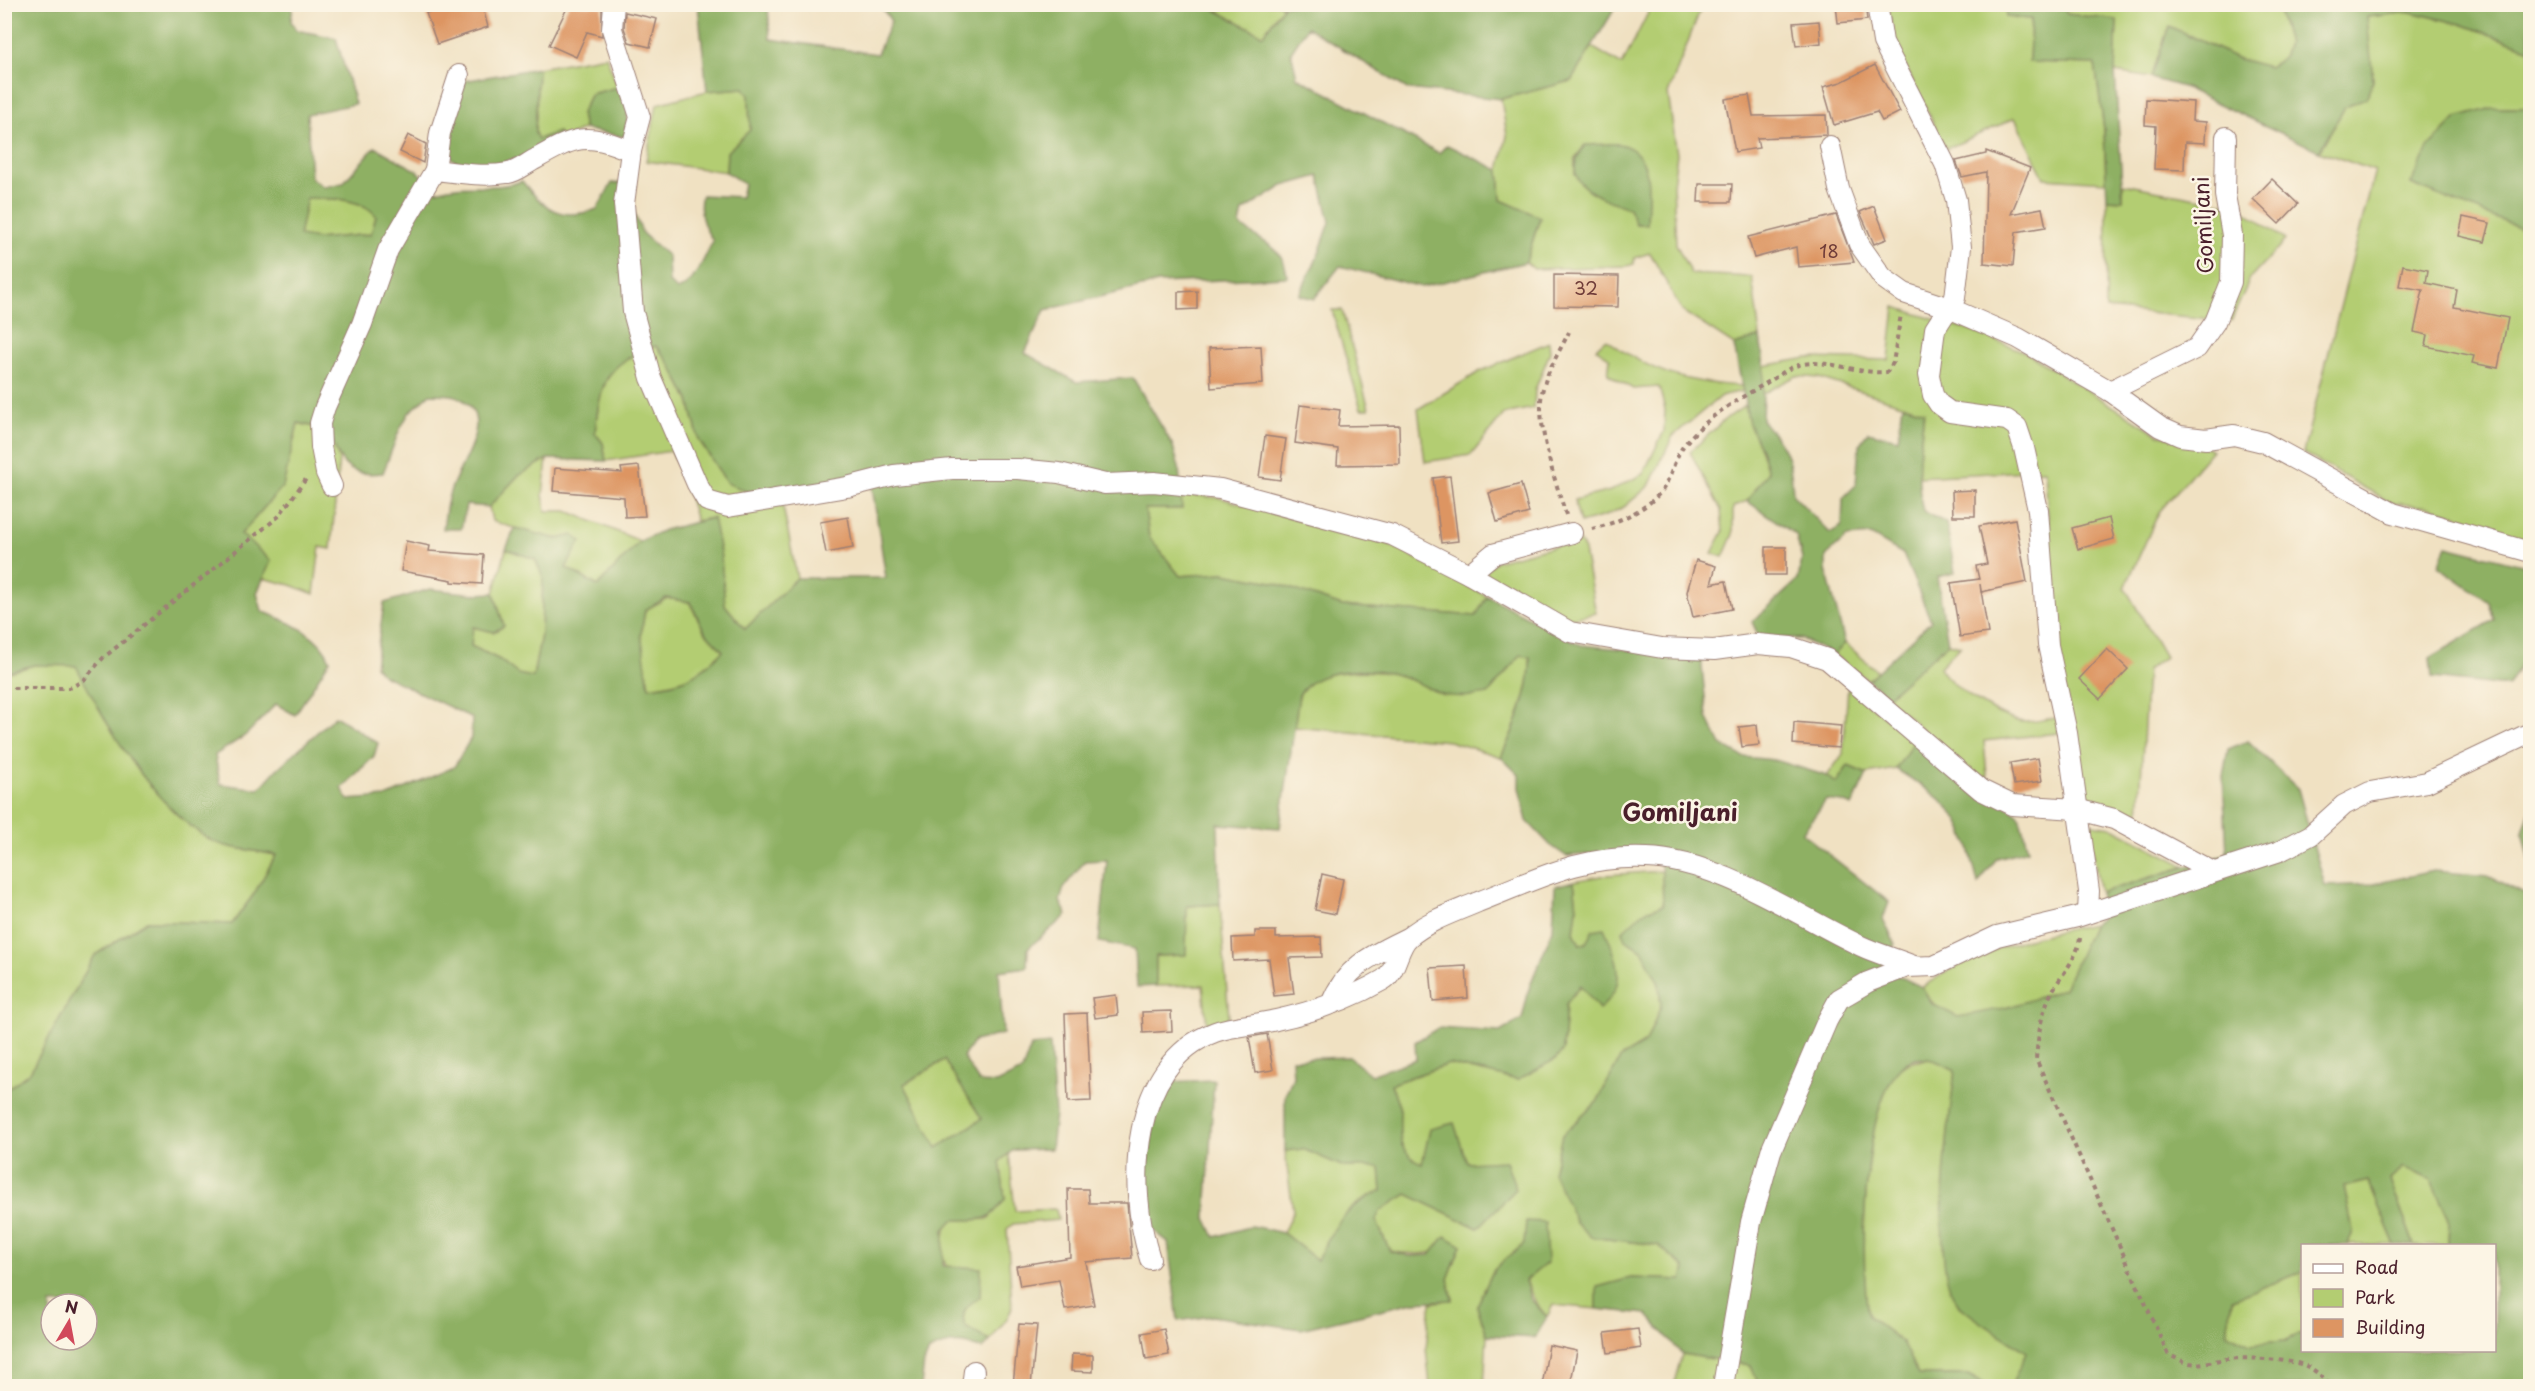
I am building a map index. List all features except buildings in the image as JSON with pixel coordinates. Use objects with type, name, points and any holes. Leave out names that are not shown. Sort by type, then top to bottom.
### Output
[{"type":"street","points":[[614,4],[612,29],[640,117],[631,151],[624,204],[633,312],[651,378],[697,484],[707,501],[728,507],[847,487],[894,475],[952,469],[1018,469],[1059,473],[1105,484],[1154,482],[1220,489],[1392,535],[1469,574],[1570,632],[1662,648],[1714,650],[1758,644],[1791,647],[1827,659],[1981,790],[2012,805],[2076,808],[2114,819],[2214,872]]},
{"type":"street","points":[[1877,4],[1883,42],[1945,164],[1956,200],[1961,247],[1955,298],[1935,329],[1929,375],[1933,395],[1939,404],[1950,412],[2007,420],[2017,427],[2038,510],[2048,645],[2067,733],[2076,808],[2090,891],[2082,915]]},
{"type":"street","points":[[332,486],[326,473],[321,447],[320,423],[362,324],[388,250],[435,170],[440,133],[459,75]]},
{"type":"street","points":[[435,170],[480,175],[510,173],[567,142],[582,137],[605,140],[631,151]]},
{"type":"street","name":"Gomiljani","points":[[2110,391],[2198,348],[2215,322],[2231,282],[2232,235],[2225,195],[2226,138]]},
{"type":"street","points":[[1830,146],[1839,189],[1859,244],[1883,278],[1904,292],[1949,308],[2018,338],[2110,391],[2160,427],[2181,436],[2206,439],[2234,435],[2263,442],[2393,513],[2530,552]]},
{"type":"street","points":[[1469,574],[1493,554],[1572,533]]},
{"type":"street","points":[[1723,1386],[1751,1222],[1771,1151],[1827,1021],[1839,999],[1868,982],[1914,966],[1934,966],[1997,936],[2082,915],[2280,851],[2311,835],[2344,805],[2370,792],[2427,782],[2530,733]]},
{"type":"street","points":[[1331,1004],[1339,984],[1357,965],[1447,914],[1546,873],[1599,860],[1648,858],[1697,867],[1798,912],[1862,947],[1914,966]]},
{"type":"street","points":[[1150,1258],[1140,1229],[1136,1188],[1142,1130],[1156,1085],[1167,1066],[1179,1054],[1215,1032],[1278,1020],[1331,1004],[1387,978],[1407,938]]},
{"type":"path","points":[[1569,332],[1546,380],[1541,400],[1551,462],[1572,533],[1607,525],[1652,500],[1663,489],[1682,449],[1703,426],[1736,401],[1797,365],[1820,365],[1874,373],[1887,372],[1893,363],[1904,292]]},
{"type":"path","points":[[4,688],[69,688],[83,681],[102,658],[279,517],[306,479],[307,470]]},
{"type":"path","points":[[2082,915],[2080,941],[2051,993],[2039,1030],[2036,1059],[2168,1354],[2186,1364],[2201,1365],[2227,1359],[2304,1365],[2320,1374],[2331,1386]]},
{"type":"green space","points":[[1280,4],[1283,6],[1263,35],[1206,5]]},
{"type":"green space","points":[[5,5],[293,5],[291,21],[296,30],[336,38],[355,104],[307,114],[311,178],[324,187],[343,183],[375,147],[416,170],[437,191],[458,187],[501,186],[522,181],[546,206],[563,213],[584,213],[597,209],[612,183],[621,183],[643,234],[668,256],[669,282],[677,290],[694,276],[713,241],[702,219],[700,208],[702,195],[741,197],[744,184],[726,172],[727,152],[750,130],[749,95],[744,88],[707,91],[698,5],[768,5],[770,39],[877,54],[891,21],[880,5],[1206,5],[1263,35],[1283,7],[1280,5],[1617,5],[1571,81],[1501,99],[1407,89],[1307,27],[1291,52],[1297,77],[1439,153],[1447,145],[1499,170],[1501,200],[1540,217],[1526,262],[1422,287],[1340,266],[1314,299],[1299,295],[1318,256],[1330,222],[1319,176],[1283,186],[1243,211],[1240,225],[1277,251],[1282,258],[1287,277],[1158,283],[1045,310],[1025,353],[1076,382],[1133,378],[1172,444],[1179,467],[1182,509],[1145,509],[1149,537],[1180,576],[1224,573],[1272,582],[1342,606],[1476,616],[1487,596],[1581,645],[1701,657],[1707,717],[1721,745],[1743,757],[1775,760],[1827,776],[1836,783],[1848,766],[1867,774],[1852,806],[1826,800],[1802,833],[1889,902],[1883,919],[1895,944],[1882,968],[1922,987],[1932,1004],[1958,1017],[2009,1007],[2064,989],[2093,924],[2102,918],[2100,893],[2227,854],[2223,776],[2228,749],[2248,741],[2298,789],[2325,886],[2374,884],[2433,871],[2488,876],[2530,897],[2530,1386],[2011,1386],[2027,1352],[1966,1311],[1959,1305],[1949,1288],[1942,1229],[1946,1156],[1955,1070],[1938,1062],[1920,1058],[1908,1062],[1892,1079],[1880,1107],[1872,1142],[1867,1181],[1864,1259],[1868,1316],[1902,1342],[1918,1375],[1968,1375],[1986,1385],[1997,1386],[1829,1384],[1759,1386],[1751,1365],[1682,1354],[1647,1314],[1597,1309],[1597,1287],[1631,1278],[1682,1280],[1685,1268],[1658,1245],[1591,1237],[1576,1223],[1553,1173],[1562,1135],[1597,1102],[1621,1057],[1646,1042],[1661,1006],[1659,984],[1642,950],[1625,940],[1623,931],[1643,912],[1663,905],[1662,871],[1657,849],[1566,856],[1550,845],[1527,821],[1519,788],[1519,775],[1501,757],[1517,721],[1528,682],[1530,657],[1521,655],[1488,694],[1462,697],[1446,695],[1404,677],[1373,671],[1330,674],[1307,686],[1299,695],[1280,828],[1218,824],[1220,904],[1187,906],[1186,955],[1156,956],[1156,986],[1137,987],[1135,949],[1099,942],[1107,860],[1085,861],[1064,887],[1060,901],[1067,915],[1028,948],[1027,967],[999,971],[1003,1034],[974,1041],[963,1057],[979,1082],[997,1083],[1022,1071],[1031,1046],[1050,1044],[1055,1114],[1051,1149],[1013,1150],[1000,1161],[1005,1199],[999,1207],[983,1219],[953,1220],[944,1230],[943,1266],[981,1268],[980,1297],[971,1303],[963,1317],[965,1327],[990,1341],[983,1349],[956,1344],[943,1345],[929,1351],[924,1363],[921,1386],[5,1386],[5,1091],[30,1072],[95,955],[147,921],[232,924],[254,894],[276,855],[215,842],[188,824],[149,784],[132,762],[76,666],[34,665],[5,673]],"holes":[[[307,198],[354,202],[370,210],[376,216],[371,234],[317,239],[299,236]],[[656,346],[670,364],[689,400],[699,440],[727,483],[755,495],[870,474],[886,578],[797,578],[745,629],[725,605],[721,557],[713,518],[664,530],[640,541],[598,586],[566,568],[581,541],[573,535],[557,539],[515,528],[506,549],[535,559],[543,577],[541,635],[533,677],[518,674],[500,660],[471,646],[473,627],[494,632],[504,626],[494,593],[475,594],[430,589],[384,603],[375,666],[383,675],[472,718],[471,738],[454,767],[386,797],[348,800],[342,788],[374,756],[378,743],[335,716],[276,770],[259,789],[220,784],[215,755],[246,735],[276,704],[295,715],[330,660],[325,650],[311,635],[262,611],[257,593],[271,561],[241,534],[283,486],[298,423],[328,430],[336,451],[352,470],[370,474],[383,473],[399,431],[409,413],[430,394],[458,397],[470,406],[475,417],[476,429],[467,456],[450,492],[443,529],[461,529],[466,505],[489,507],[518,476],[547,459],[606,461],[603,443],[595,433],[603,387],[608,377],[626,360]],[[666,598],[690,602],[705,632],[723,651],[697,673],[681,681],[649,687],[641,634],[645,610]],[[944,1060],[982,1119],[937,1148],[904,1084]]]},
{"type":"green space","points":[[1652,5],[1702,5],[1668,94],[1677,154],[1673,184],[1676,244],[1691,274],[1752,277],[1760,337],[1734,345],[1682,311],[1650,253],[1634,258],[1634,264],[1627,266],[1534,269],[1526,262],[1540,218],[1501,200],[1499,170],[1507,136],[1501,99],[1571,81],[1592,47],[1622,65]],"holes":[[[1585,145],[1647,224],[1636,224],[1629,208],[1575,174],[1575,159]]]},
{"type":"green space","points":[[1888,5],[2007,5],[2006,17],[2031,19],[2029,62],[2095,64],[2104,129],[2106,182],[2044,178],[2015,118],[1946,149],[1895,45]]},
{"type":"green space","points":[[2007,5],[2063,5],[2067,14],[2117,20],[2115,72],[2123,200],[2107,199],[2104,129],[2095,64],[2029,62],[2031,19],[2006,17]]},
{"type":"green space","points":[[2063,5],[2277,5],[2288,43],[2283,58],[2269,68],[2239,59],[2169,26],[2151,78],[2115,72],[2117,20],[2066,14]]},
{"type":"green space","points":[[2277,5],[2530,5],[2530,49],[2461,24],[2411,12],[2367,17],[2373,81],[2367,97],[2345,107],[2319,151],[2183,87],[2151,78],[2169,26],[2239,59],[2269,67],[2283,58],[2288,43]]},
{"type":"green space","points":[[2411,12],[2461,24],[2530,49],[2530,108],[2492,108],[2411,183],[2525,230],[2530,229],[2530,544],[2485,524],[2430,507],[2391,503],[2303,453],[2375,171],[2319,151],[2345,107],[2367,97],[2373,81],[2366,17]]},
{"type":"green space","points":[[606,56],[618,87],[591,94],[581,113],[584,129],[561,139],[537,140],[535,133],[538,68]]},
{"type":"green space","points":[[538,68],[535,133],[538,139],[558,132],[561,139],[528,155],[506,162],[466,165],[452,159],[447,148],[448,131],[464,81]]},
{"type":"green space","points":[[618,87],[628,111],[625,137],[584,129],[581,113],[591,94]]},
{"type":"green space","points":[[744,88],[749,95],[750,130],[727,152],[726,172],[646,161],[657,104],[707,91]]},
{"type":"green space","points":[[2492,108],[2530,108],[2530,229],[2525,230],[2411,184],[2428,148],[2457,118]]},
{"type":"green space","points":[[1619,144],[1633,150],[1640,158],[1647,179],[1647,224],[1636,224],[1629,208],[1605,199],[1584,187],[1575,169],[1577,158],[1585,145]]},
{"type":"green space","points":[[2123,184],[2238,206],[2285,240],[2250,279],[2231,321],[2106,309],[2107,199],[2123,200]]},
{"type":"green space","points":[[306,198],[344,200],[363,205],[377,216],[371,234],[317,239],[299,237]]},
{"type":"green space","points":[[1895,307],[1974,332],[2025,352],[2158,434],[2205,446],[2212,450],[2159,512],[2125,588],[2165,657],[2147,670],[2139,817],[2084,801],[2056,645],[2045,470],[1917,477],[1924,411],[1819,378],[1796,376],[1762,394],[1764,366],[1808,358],[1889,360]]},
{"type":"green space","points":[[1332,310],[1342,310],[1369,409],[1361,409]]},
{"type":"green space","points":[[1760,337],[1764,366],[1762,420],[1786,454],[1791,471],[1793,495],[1830,533],[1842,526],[1843,498],[1856,485],[1859,445],[1868,432],[1898,439],[1903,405],[1924,411],[1919,473],[1923,511],[1946,523],[1955,573],[1937,577],[1948,643],[1888,696],[1868,680],[1931,621],[1903,554],[1871,535],[1847,537],[1826,556],[1826,570],[1845,643],[1834,655],[1802,639],[1759,637],[1752,622],[1798,580],[1802,559],[1796,535],[1747,501],[1768,472],[1749,424],[1734,345]]},
{"type":"green space","points":[[1606,339],[1622,351],[1654,368],[1686,379],[1742,386],[1743,391],[1721,396],[1673,436],[1649,486],[1624,507],[1605,516],[1580,523],[1574,500],[1610,491],[1643,474],[1664,431],[1665,409],[1659,387],[1633,389],[1608,374],[1610,359],[1596,348]]},
{"type":"green space","points":[[1549,342],[1550,352],[1535,390],[1534,408],[1504,414],[1471,455],[1425,462],[1418,409],[1479,372]]},
{"type":"green space","points":[[656,346],[670,364],[689,401],[699,440],[727,483],[755,495],[780,491],[797,578],[745,629],[725,605],[712,518],[696,521],[680,468],[671,451],[606,461],[603,443],[595,433],[602,392],[617,365],[636,352]]},
{"type":"green space","points":[[1745,406],[1768,472],[1747,501],[1733,507],[1733,534],[1723,557],[1712,553],[1723,532],[1721,510],[1690,452],[1724,420]]},
{"type":"green space","points":[[298,423],[328,430],[339,459],[331,549],[320,547],[314,594],[291,585],[262,578],[271,561],[241,534],[283,486]]},
{"type":"green space","points":[[547,459],[543,495],[546,511],[567,511],[640,541],[598,586],[566,568],[580,541],[539,536],[492,521],[489,507],[518,476]]},
{"type":"green space","points":[[1181,494],[1220,498],[1389,544],[1487,596],[1476,616],[1342,606],[1272,582],[1224,573],[1180,576],[1149,537],[1145,509],[1182,509]]},
{"type":"green space","points":[[1577,540],[1583,546],[1596,613],[1564,620],[1485,578],[1487,569],[1496,561]]},
{"type":"green space","points":[[2447,546],[2530,567],[2530,648],[2508,686],[2432,678],[2430,658],[2494,620],[2489,602],[2438,566]]},
{"type":"green space","points":[[506,549],[535,559],[543,577],[541,635],[533,677],[518,675],[500,660],[471,646],[472,627],[494,632],[504,626],[494,593]]},
{"type":"green space","points":[[667,598],[689,602],[705,632],[723,651],[697,673],[681,681],[648,687],[641,634],[645,610]]},
{"type":"green space","points":[[1845,643],[1877,671],[1868,680],[1834,655]]},
{"type":"green space","points":[[1948,643],[1960,646],[1940,667],[1965,693],[1990,709],[2014,720],[2032,722],[2057,718],[2059,733],[1984,741],[1988,788],[1888,699],[1888,696]]},
{"type":"green space","points":[[1521,655],[1530,657],[1528,682],[1517,721],[1501,757],[1449,741],[1294,727],[1301,691],[1311,681],[1322,676],[1335,673],[1379,672],[1401,676],[1443,695]]},
{"type":"green space","points":[[34,665],[76,665],[132,761],[149,784],[188,824],[215,842],[276,855],[254,894],[232,924],[147,921],[95,955],[30,1072],[5,1091],[5,673]]},
{"type":"green space","points":[[1848,687],[1914,741],[1896,769],[1867,774],[1848,766],[1836,783],[1827,776],[1843,754]]},
{"type":"green space","points":[[1914,741],[2019,815],[2028,850],[1997,858],[1978,884],[1967,841],[1954,814],[1933,794],[1896,769]]},
{"type":"green space","points":[[2530,811],[2530,861],[2523,832]]},
{"type":"green space","points":[[2088,823],[2111,827],[2186,866],[2100,893]]},
{"type":"green space","points":[[1662,871],[1663,905],[1643,912],[1632,944],[1642,949],[1659,984],[1661,1006],[1646,1042],[1621,1057],[1597,1102],[1562,1135],[1591,1237],[1658,1245],[1685,1268],[1682,1280],[1631,1278],[1598,1287],[1597,1309],[1553,1305],[1547,1317],[1539,1308],[1527,1283],[1524,1244],[1494,1269],[1477,1306],[1487,1335],[1484,1386],[1430,1386],[1426,1348],[1431,1303],[1453,1299],[1448,1279],[1461,1245],[1426,1253],[1409,1254],[1390,1251],[1376,1220],[1380,1210],[1407,1194],[1478,1228],[1467,1163],[1422,1165],[1407,1156],[1398,1136],[1400,1109],[1391,1084],[1449,1064],[1518,1080],[1563,1049],[1566,1004],[1581,985],[1599,1008],[1586,943],[1580,945],[1574,932],[1577,909],[1574,881],[1606,875]]},
{"type":"green space","points":[[1574,881],[1577,909],[1574,932],[1580,945],[1586,943],[1593,930],[1604,928],[1616,961],[1618,981],[1609,1000],[1599,1009],[1580,985],[1566,1004],[1563,1050],[1556,1059],[1518,1080],[1449,1064],[1391,1084],[1400,1112],[1401,1143],[1408,1154],[1422,1164],[1430,1129],[1454,1123],[1467,1163],[1506,1161],[1516,1189],[1478,1228],[1407,1194],[1380,1211],[1376,1220],[1390,1251],[1410,1256],[1430,1255],[1445,1236],[1461,1245],[1448,1279],[1453,1300],[1413,1302],[1301,1329],[1212,1316],[1178,1321],[1168,1242],[1148,1226],[1144,1192],[1152,1134],[1166,1082],[1214,1080],[1206,1218],[1215,1237],[1252,1226],[1283,1233],[1317,1260],[1342,1218],[1359,1202],[1382,1191],[1380,1167],[1344,1167],[1303,1149],[1285,1151],[1285,1095],[1293,1077],[1292,1059],[1349,1057],[1371,1075],[1416,1059],[1415,1042],[1438,1028],[1500,1032],[1522,1019],[1530,985],[1553,929],[1555,886]]},
{"type":"green space","points":[[1220,904],[1229,1018],[1207,1027],[1203,985],[1156,986],[1156,956],[1185,955],[1187,906]]},
{"type":"green space","points":[[2093,924],[2064,989],[1999,1010],[1954,1017],[1942,1011],[1922,987],[1964,963],[2004,946]]},
{"type":"green space","points":[[1934,1059],[1955,1070],[1946,1153],[1958,1305],[2028,1352],[2011,1386],[1986,1385],[1968,1375],[1918,1375],[1902,1342],[1868,1316],[1863,1280],[1863,1236],[1868,1176],[1877,1117],[1883,1094],[1895,1073],[1910,1063]]},
{"type":"green space","points":[[945,1060],[982,1119],[937,1149],[904,1084]]},
{"type":"green space","points":[[1303,1149],[1344,1167],[1380,1166],[1382,1191],[1360,1202],[1342,1218],[1317,1260],[1283,1233],[1293,1211],[1285,1151]]},
{"type":"green space","points":[[1009,1154],[1015,1211],[1056,1209],[1058,1220],[1013,1224],[1007,1229],[1012,1307],[1008,1317],[990,1341],[965,1327],[962,1317],[967,1305],[949,1274],[942,1252],[942,1241],[952,1220],[988,1219],[1005,1199],[1000,1161]]},
{"type":"green space","points":[[2404,1167],[2431,1180],[2449,1219],[2448,1244],[2414,1244],[2390,1180]]},
{"type":"green space","points":[[2368,1181],[2395,1244],[2348,1244],[2353,1231],[2344,1187]]},
{"type":"green space","points":[[1526,1221],[1545,1222],[1547,1263],[1525,1281],[1531,1299],[1547,1317],[1535,1338],[1487,1335],[1477,1306],[1494,1269],[1524,1244]]},
{"type":"green space","points":[[2301,1272],[2301,1333],[2285,1341],[2250,1344],[2227,1333],[2232,1299]]},
{"type":"green space","points":[[1682,1354],[1751,1365],[1759,1386],[1673,1386]]},
{"type":"district","name":"Gomiljani","points":[[1680,813]]}]
